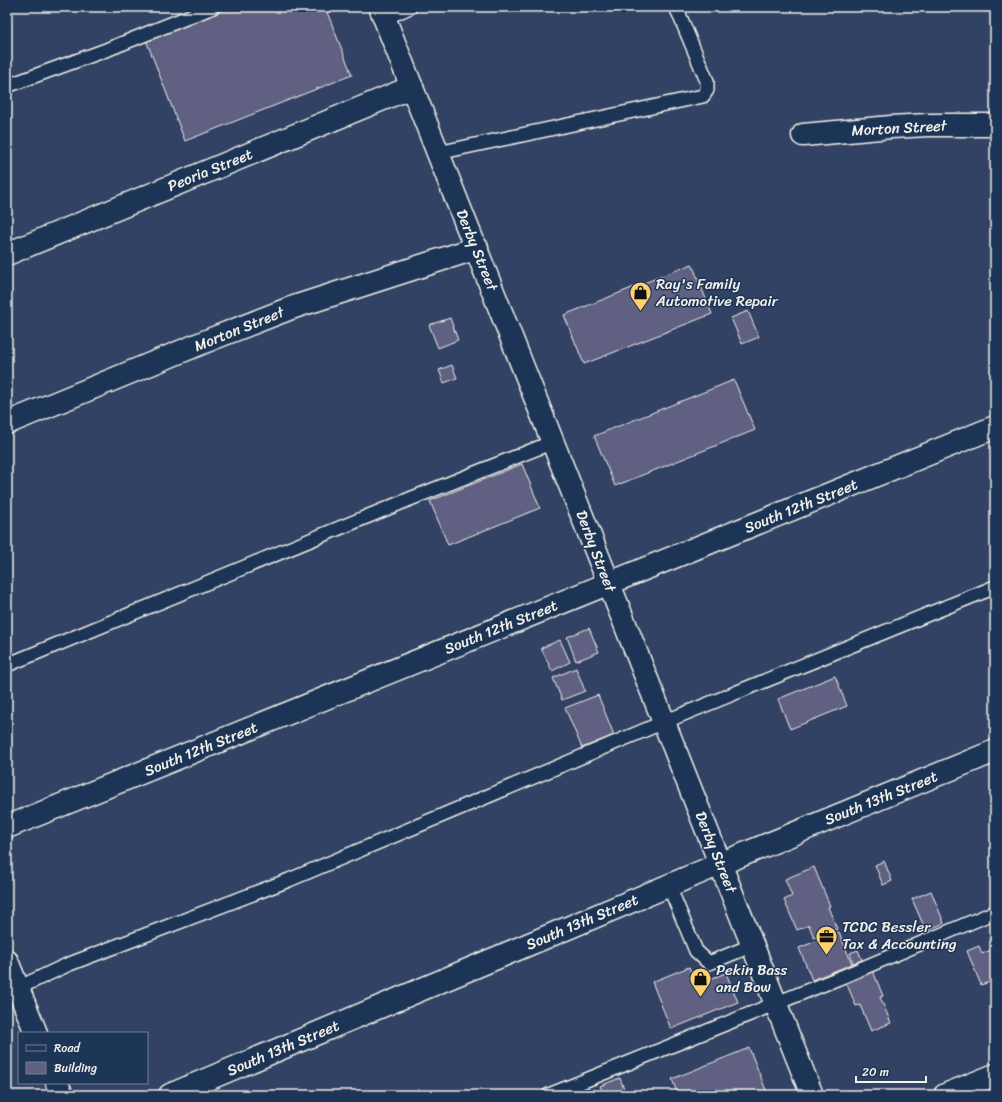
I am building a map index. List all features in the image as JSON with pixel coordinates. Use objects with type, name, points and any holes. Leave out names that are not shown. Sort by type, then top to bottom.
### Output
[{"type":"street","name":"Derby Street","points":[[382,12],[812,1095]]},
{"type":"street","name":"Peoria Street","points":[[7,254],[412,87]]},
{"type":"street","name":"Morton Street","points":[[803,135],[906,126],[995,125]]},
{"type":"street","name":"Morton Street","points":[[7,424],[209,340],[291,308],[476,248]]},
{"type":"street","name":"South 12th Street","points":[[7,827],[995,427]]},
{"type":"street","name":"South 13th Street","points":[[170,1095],[720,864],[995,751]]},
{"type":"street","points":[[7,961],[36,1032]]},
{"type":"street","points":[[945,1095],[995,1075]]},
{"type":"street","points":[[57,1084],[62,1095]]},
{"type":"lane","points":[[7,86],[106,50],[213,7]]},
{"type":"lane","points":[[382,12],[410,7]]},
{"type":"lane","points":[[438,153],[703,96],[707,90],[707,81],[676,7]]},
{"type":"lane","points":[[7,665],[410,499],[553,442]]},
{"type":"lane","points":[[18,988],[67,965],[289,880],[664,722],[995,587]]},
{"type":"lane","points":[[669,886],[696,951],[709,963],[753,946]]},
{"type":"lane","points":[[550,1095],[844,976],[995,912]]},
{"type":"building","points":[[230,7],[325,7],[352,75],[185,141],[146,40]]},
{"type":"building","points":[[692,264],[712,314],[584,364],[564,315]]},
{"type":"building","points":[[748,311],[759,337],[742,344],[731,318]]},
{"type":"building","points":[[450,318],[458,340],[438,348],[429,325]]},
{"type":"building","points":[[452,365],[457,378],[444,383],[439,370]]},
{"type":"building","points":[[734,380],[755,430],[615,486],[594,436]]},
{"type":"building","points":[[522,464],[540,508],[448,545],[430,501]]},
{"type":"building","points":[[589,628],[599,652],[576,661],[567,637]]},
{"type":"building","points":[[560,640],[570,662],[552,671],[541,648]]},
{"type":"building","points":[[576,668],[585,691],[562,700],[553,678]]},
{"type":"building","points":[[835,676],[847,706],[790,729],[778,699]]},
{"type":"building","points":[[598,695],[614,735],[582,748],[565,708]]},
{"type":"building","points":[[884,861],[892,881],[883,885],[875,865]]},
{"type":"building","points":[[814,867],[830,906],[828,907],[837,929],[814,938],[809,925],[797,930],[784,900],[792,896],[785,879]]},
{"type":"building","points":[[931,891],[944,923],[926,931],[912,899]]},
{"type":"building","points":[[839,932],[852,964],[812,980],[799,948]]},
{"type":"building","points":[[979,946],[982,954],[995,948],[995,980],[981,985],[967,951]]},
{"type":"building","points":[[858,950],[862,960],[853,963],[850,953]]},
{"type":"building","points":[[689,967],[694,980],[708,975],[710,979],[726,973],[738,1002],[671,1029],[652,982]]},
{"type":"building","points":[[873,971],[883,996],[880,997],[891,1023],[871,1031],[860,1005],[856,1006],[846,982]]},
{"type":"building","points":[[749,1048],[768,1095],[678,1095],[672,1079]]},
{"type":"building","points":[[620,1078],[626,1095],[604,1095],[600,1086]]},
{"type":"building","points":[[649,1091],[650,1095],[638,1095]]},
{"type":"place","name":"Ray's Family Automotive Repair","points":[[641,312]]},
{"type":"place","name":"TCDC Bessler Tax & Accounting","points":[[826,956]]},
{"type":"place","name":"Pekin Bass and Bow","points":[[700,998]]}]
